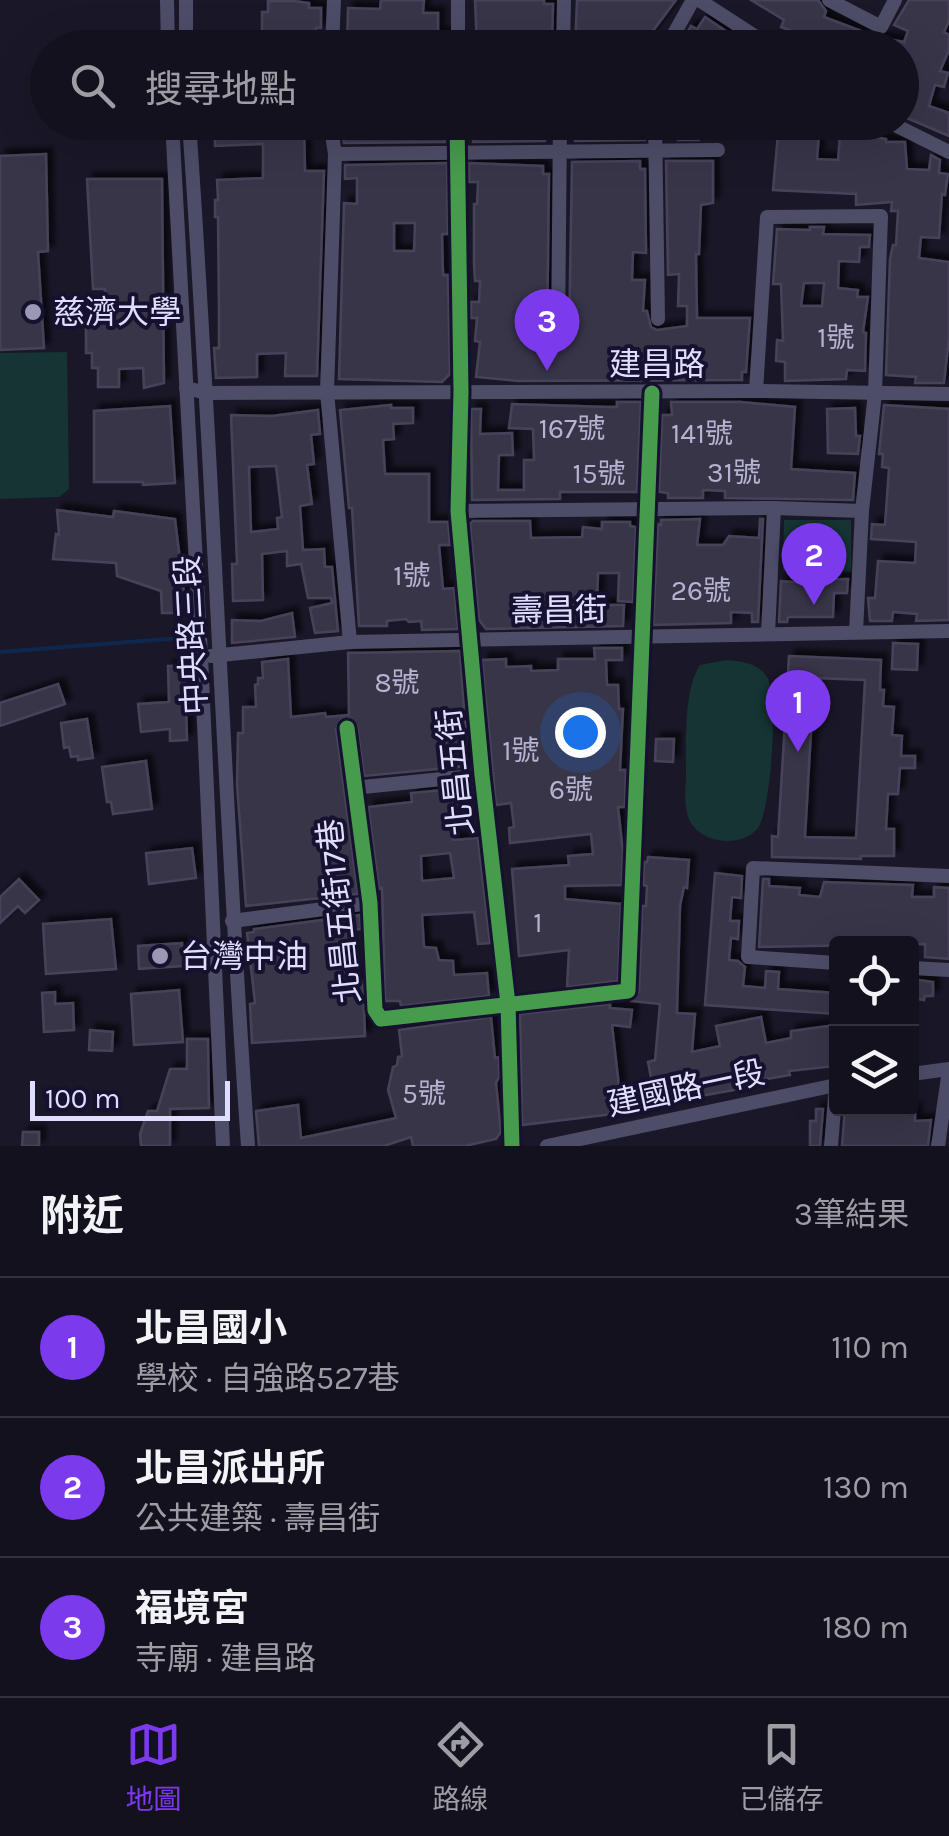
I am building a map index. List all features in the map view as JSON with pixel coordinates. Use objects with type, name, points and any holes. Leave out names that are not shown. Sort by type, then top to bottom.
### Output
[{"type":"street","points":[[167,0],[168,30]]},
{"type":"street","points":[[186,0],[186,30]]},
{"type":"street","points":[[333,30],[334,0]]},
{"type":"street","points":[[458,0],[458,30]]},
{"type":"street","points":[[563,30],[564,0]]},
{"type":"street","points":[[677,30],[696,0],[744,30]]},
{"type":"street","points":[[828,0],[881,27],[895,0]]},
{"type":"street","points":[[919,137],[949,152]]},
{"type":"street","name":"中央路三段","points":[[173,140],[222,1146]]},
{"type":"street","name":"中央路三段","points":[[189,140],[208,392],[232,921],[248,1146]]},
{"type":"street","points":[[332,140],[327,392],[350,642]]},
{"type":"street","name":"北昌五街","points":[[457,140],[461,392],[458,511],[508,1004],[512,1146]]},
{"type":"street","points":[[558,336],[560,140]]},
{"type":"street","points":[[655,140],[658,319]]},
{"type":"street","points":[[334,154],[718,150]]},
{"type":"street","points":[[756,391],[767,217],[881,216],[875,393],[862,511],[856,632]]},
{"type":"street","name":"建昌路","points":[[186,388],[208,392],[949,394]]},
{"type":"street","points":[[508,1004],[628,991],[652,393]]},
{"type":"street","points":[[768,634],[774,508]]},
{"type":"street","points":[[458,511],[862,511]]},
{"type":"street","name":"壽昌街","points":[[201,656],[350,642],[949,631]]},
{"type":"street","name":"北昌五街17巷","points":[[347,728],[370,903],[375,1010],[381,1019],[508,1004]]},
{"type":"street","points":[[353,788],[482,775]]},
{"type":"street","points":[[829,963],[748,957],[753,868],[949,876]]},
{"type":"street","points":[[232,921],[370,903]]},
{"type":"street","points":[[919,968],[949,970]]},
{"type":"street","points":[[919,1073],[949,1070],[938,1146]]},
{"type":"street","name":"建國路一段","points":[[547,1146],[829,1086]]},
{"type":"street","points":[[831,1146],[833,1116]]},
{"type":"green space","points":[[67,352],[69,489],[59,497],[0,499],[0,353]]},
{"type":"green space","points":[[784,520],[851,520],[851,572],[783,571]]},
{"type":"green space","points":[[726,660],[754,666],[767,677],[773,728],[763,817],[751,834],[733,841],[714,839],[697,830],[689,818],[685,795],[691,689],[700,665]]},
{"type":"building","points":[[381,0],[424,0],[423,13],[438,13],[438,30],[347,30],[348,8],[380,9]]},
{"type":"building","points":[[475,0],[544,0],[544,4],[553,4],[552,30],[476,30]]},
{"type":"building","points":[[577,0],[676,0],[654,30],[576,30]]},
{"type":"building","points":[[751,0],[818,0],[826,11],[824,17],[858,30],[789,30],[781,27],[784,20]]},
{"type":"building","points":[[909,0],[949,0],[949,21],[944,32],[949,35],[949,50],[940,71],[948,73],[944,87],[935,85],[929,106],[949,113],[949,136],[919,123],[919,30],[894,25]]},
{"type":"building","points":[[268,1],[309,3],[309,8],[321,8],[321,28],[262,30],[262,12],[268,12]]},
{"type":"building","points":[[705,17],[725,30],[689,30],[691,26],[697,29]]},
{"type":"building","points":[[215,140],[304,140],[305,171],[324,171],[317,376],[285,376],[286,353],[257,354],[257,377],[216,378],[217,180],[263,178],[263,144],[215,146]]},
{"type":"building","points":[[344,140],[445,142],[344,143]]},
{"type":"building","points":[[473,140],[545,141],[473,142]]},
{"type":"building","points":[[777,140],[819,140],[817,159],[838,160],[840,140],[886,140],[905,142],[907,169],[929,170],[931,155],[940,160],[939,173],[948,174],[945,195],[942,194],[939,238],[921,237],[919,258],[949,262],[949,338],[944,383],[915,383],[916,377],[886,375],[890,259],[896,245],[898,211],[891,211],[892,202],[856,205],[856,194],[773,190]]},
{"type":"building","points":[[46,154],[48,251],[38,252],[44,348],[0,350],[0,156]]},
{"type":"building","points":[[640,161],[640,169],[645,169],[646,253],[633,252],[632,280],[645,280],[643,311],[647,311],[651,327],[657,330],[687,326],[687,306],[678,306],[679,274],[668,275],[666,161],[713,161],[713,203],[701,205],[696,254],[697,318],[750,318],[742,380],[518,381],[476,377],[480,342],[475,341],[477,318],[471,318],[471,302],[479,302],[480,281],[475,281],[474,264],[478,182],[469,182],[469,163],[543,166],[543,174],[549,174],[547,336],[552,345],[559,346],[569,336],[572,162]]},
{"type":"building","points":[[447,163],[448,234],[442,234],[443,275],[448,275],[450,374],[442,382],[339,379],[344,203],[357,204],[357,178],[345,179],[345,165]],"holes":[[[394,223],[415,223],[414,251],[394,251]]]},
{"type":"building","points":[[87,179],[162,179],[164,383],[144,388],[143,368],[119,369],[119,387],[98,387],[98,368],[92,368],[92,353],[86,353],[86,325],[79,324],[80,315],[105,314],[105,289],[93,289]]},
{"type":"building","points":[[824,227],[823,234],[870,235],[869,247],[860,247],[859,262],[839,261],[838,288],[858,290],[857,297],[868,297],[863,332],[865,371],[847,370],[846,379],[785,381],[785,362],[776,361],[777,340],[783,341],[781,284],[773,284],[777,229]],"holes":[[[804,283],[824,283],[822,306],[801,306]]]},
{"type":"building","points":[[617,402],[641,402],[637,492],[560,492],[560,499],[472,500],[471,409],[481,409],[480,434],[512,433],[513,455],[499,455],[498,490],[524,490],[524,460],[534,460],[533,429],[509,428],[512,404],[617,407]]},
{"type":"building","points":[[671,402],[795,407],[791,469],[855,473],[853,500],[725,498],[725,491],[703,490],[703,498],[668,498],[668,493],[659,492],[662,415],[672,415]]},
{"type":"building","points":[[391,405],[413,408],[413,423],[393,424],[394,439],[383,440],[385,474],[429,474],[429,522],[448,522],[450,545],[439,545],[443,589],[454,588],[458,629],[422,630],[421,621],[406,619],[387,621],[387,626],[359,626],[352,508],[340,410]]},
{"type":"building","points":[[884,405],[949,409],[949,620],[916,621],[917,614],[893,612],[892,621],[870,621],[868,598],[875,598],[878,561],[915,563],[916,542],[871,539],[872,524],[885,525],[889,468],[882,467],[883,454],[879,454]]},
{"type":"building","points":[[170,406],[175,483],[94,482],[94,411]]},
{"type":"building","points":[[855,408],[856,436],[860,436],[858,454],[828,453],[827,409]]},
{"type":"building","points":[[318,410],[320,434],[311,435],[314,464],[307,465],[312,504],[300,506],[303,550],[324,549],[325,567],[332,567],[338,631],[315,633],[310,608],[332,603],[331,598],[308,598],[301,564],[287,566],[287,551],[262,554],[263,600],[233,601],[232,564],[237,564],[231,415],[272,416]],"holes":[[[276,466],[282,517],[277,518],[278,529],[251,532],[249,467]]]},
{"type":"building","points":[[57,510],[113,517],[114,511],[175,519],[184,592],[178,613],[162,613],[161,591],[117,576],[116,563],[53,559],[56,534],[59,535]]},
{"type":"building","points":[[700,519],[697,545],[723,545],[729,536],[759,538],[763,519],[758,622],[752,622],[752,613],[731,612],[731,623],[653,625],[658,524],[661,520]]},
{"type":"building","points":[[530,521],[531,538],[582,537],[583,527],[602,529],[602,522],[630,522],[630,526],[636,527],[633,602],[618,601],[619,573],[598,573],[597,605],[624,605],[623,626],[486,629],[479,620],[470,524]]},
{"type":"building","points":[[848,579],[847,593],[834,593],[833,617],[788,617],[787,622],[779,622],[781,581]]},
{"type":"building","points":[[292,613],[295,637],[232,643],[232,620],[261,621]]},
{"type":"building","points":[[893,643],[918,644],[917,670],[892,669]]},
{"type":"building","points":[[594,648],[622,648],[622,660],[606,660],[607,685],[618,685],[619,709],[623,709],[620,770],[626,770],[625,807],[618,807],[622,885],[565,886],[565,899],[621,904],[618,981],[567,987],[569,950],[519,956],[512,869],[569,865],[568,856],[593,854],[591,834],[510,843],[509,828],[514,827],[511,803],[496,805],[482,660],[506,659],[506,667],[531,666],[531,671],[558,670],[558,659],[595,659]]},
{"type":"building","points":[[460,651],[468,766],[364,776],[357,726],[350,718],[341,719],[336,729],[358,894],[246,906],[237,785],[238,733],[243,733],[243,707],[256,707],[255,685],[258,678],[263,678],[262,662],[288,659],[291,717],[325,713],[326,717],[349,715],[348,653]]},
{"type":"building","points":[[789,656],[881,660],[883,706],[894,707],[892,735],[902,736],[901,756],[915,756],[915,768],[900,768],[898,794],[888,794],[886,829],[894,829],[894,856],[772,857],[772,836],[778,837]],"holes":[[[814,678],[865,680],[856,838],[805,837]]]},
{"type":"building","points":[[168,666],[185,666],[187,740],[170,741],[170,729],[141,732],[138,704],[169,702]]},
{"type":"building","points":[[58,684],[65,704],[0,726],[0,703]]},
{"type":"building","points":[[87,719],[93,758],[78,760],[78,756],[71,757],[69,747],[64,748],[61,723]]},
{"type":"building","points":[[656,739],[674,739],[673,762],[655,761]]},
{"type":"building","points":[[146,761],[152,809],[113,814],[111,802],[107,802],[102,767]]},
{"type":"building","points":[[473,787],[474,798],[460,799],[460,811],[452,812],[453,840],[478,838],[490,943],[478,944],[474,912],[422,915],[424,947],[436,948],[439,960],[453,961],[454,975],[487,973],[489,996],[401,1006],[400,1001],[385,1001],[382,888],[379,889],[368,807],[412,802],[411,793]],"holes":[[[450,853],[454,878],[422,881],[421,856]]]},
{"type":"building","points":[[192,848],[196,878],[149,884],[146,853]]},
{"type":"building","points":[[648,857],[689,860],[687,888],[684,887],[680,906],[677,1013],[695,1014],[692,1052],[720,1046],[716,1026],[761,1017],[766,1043],[791,1038],[791,1031],[829,1026],[829,1067],[789,1071],[790,1075],[744,1083],[745,1088],[656,1104],[648,1062],[655,1060],[660,1004],[632,1001],[639,991]]},
{"type":"building","points":[[715,873],[742,876],[741,898],[732,897],[730,921],[739,921],[738,939],[731,938],[729,960],[745,967],[743,986],[765,988],[766,971],[779,972],[778,989],[829,993],[829,1014],[705,1005]]},
{"type":"building","points":[[19,879],[39,900],[25,913],[18,906],[0,923],[0,897]]},
{"type":"building","points":[[763,879],[769,879],[769,886],[800,888],[799,895],[820,897],[824,882],[913,885],[912,897],[934,897],[934,887],[949,888],[949,959],[925,957],[925,944],[919,944],[919,936],[829,936],[829,946],[759,947]]},
{"type":"building","points":[[360,915],[361,929],[347,930],[353,982],[363,981],[365,1036],[252,1043],[250,1004],[255,1003],[247,933]]},
{"type":"building","points":[[111,919],[116,969],[46,974],[43,924]]},
{"type":"building","name":"台灣中油","points":[[182,943],[183,966],[139,969],[138,946]]},
{"type":"building","points":[[919,980],[933,982],[933,996],[925,996],[924,1000],[919,999]]},
{"type":"building","points":[[179,990],[183,1042],[134,1045],[131,994]]},
{"type":"building","points":[[55,992],[55,1004],[73,1003],[74,1030],[44,1032],[42,993]]},
{"type":"building","points":[[610,1004],[610,1008],[632,1010],[630,1027],[612,1025],[622,1113],[522,1125],[520,1014]]},
{"type":"building","points":[[491,1017],[495,1058],[499,1057],[496,1083],[501,1132],[496,1139],[465,1146],[413,1146],[411,1137],[384,1146],[259,1146],[256,1111],[298,1105],[301,1138],[396,1118],[388,1090],[393,1067],[402,1056],[399,1030]]},
{"type":"building","points":[[90,1030],[113,1032],[112,1051],[89,1050]]},
{"type":"building","points":[[187,1039],[208,1039],[209,1108],[170,1109],[170,1146],[141,1146],[140,1134],[148,1111],[157,1111],[170,1069],[187,1069]]},
{"type":"building","points":[[816,1109],[823,1109],[820,1146],[810,1146],[810,1121],[816,1121]]},
{"type":"building","points":[[844,1116],[915,1116],[915,1121],[931,1120],[928,1146],[842,1146]]},
{"type":"building","points":[[23,1132],[39,1132],[39,1146],[22,1146]]},
{"type":"waterway","points":[[0,652],[180,638]]},
{"type":"cycle path","points":[[457,140],[461,392],[458,511],[508,1004],[512,1146]]},
{"type":"cycle path","points":[[347,728],[370,903],[375,1010],[381,1019],[628,991],[652,393]]},
{"type":"place","name":"慈濟大學","points":[[33,312]]},
{"type":"place","name":"福境宮","points":[[547,371]]},
{"type":"place","name":"北昌派出所","points":[[814,605]]},
{"type":"place","name":"北昌國小","points":[[798,752]]},
{"type":"place","name":"台灣中油","points":[[160,956]]}]
